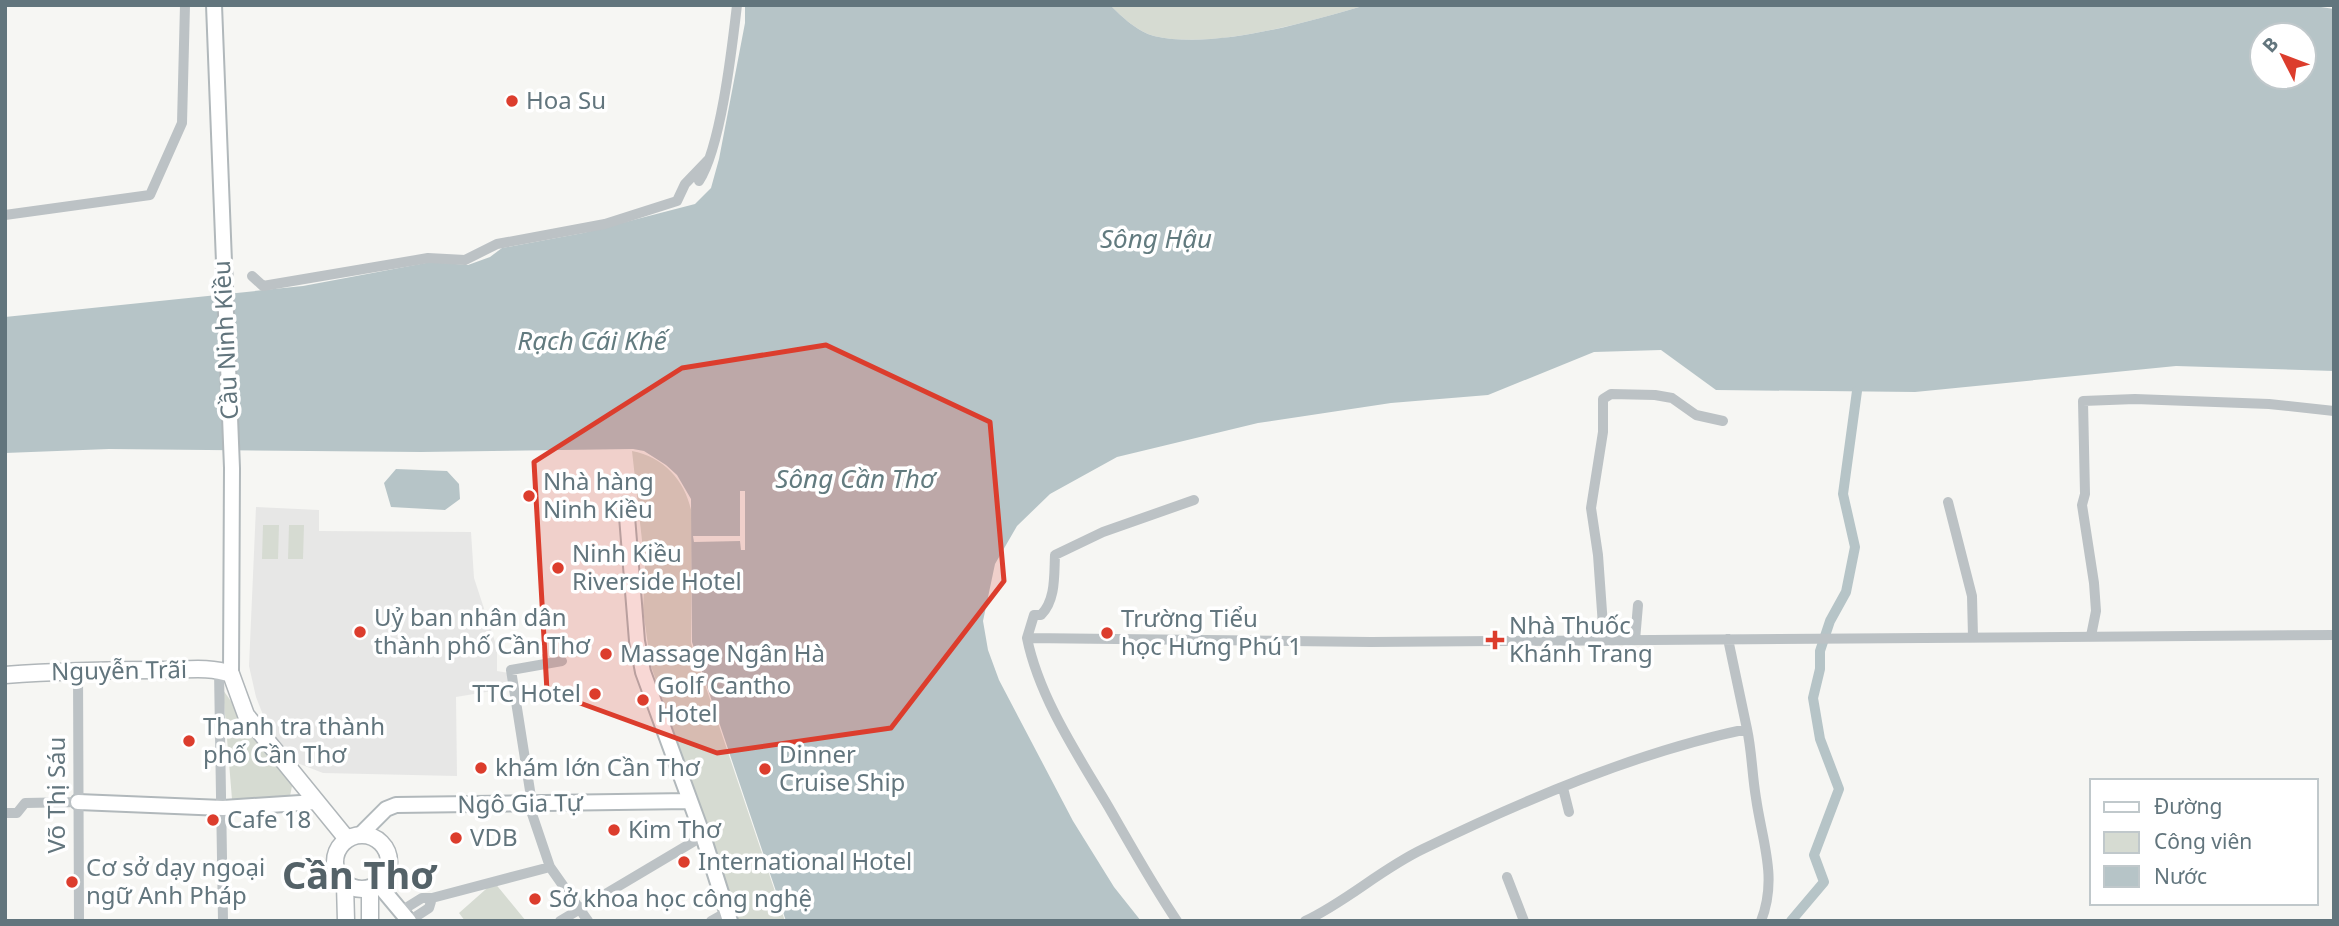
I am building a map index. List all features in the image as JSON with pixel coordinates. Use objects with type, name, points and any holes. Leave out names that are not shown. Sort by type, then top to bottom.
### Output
[{"type":"main road","name":"Nguyễn Trãi","points":[[5,675],[78,670],[225,672]]},
{"type":"main road","points":[[225,672],[246,715],[316,802],[354,836],[380,842],[386,850],[388,868],[374,886],[370,921]]},
{"type":"main road","points":[[346,921],[345,884],[336,870],[335,861],[340,845],[354,836]]},
{"type":"main road","points":[[345,884],[362,889],[374,886]]},
{"type":"street","points":[[5,215],[150,195],[182,123],[185,5]]},
{"type":"street","name":"Cầu Ninh Kiều","points":[[214,5],[232,468],[233,623],[225,672]]},
{"type":"street","points":[[699,181],[709,159],[731,57],[737,5]]},
{"type":"street","points":[[251,276],[263,286],[439,257],[465,260],[497,244],[605,224],[677,201],[685,184],[709,159]]},
{"type":"street","points":[[1604,640],[1598,555],[1591,508],[1603,432],[1602,399],[1611,394],[1664,396],[1682,403],[1696,415],[1723,421]]},
{"type":"street","points":[[2091,636],[2096,611],[2082,505],[2085,494],[2083,401],[2135,399],[2204,404],[2269,404],[2334,411]]},
{"type":"street","points":[[1177,921],[1081,761],[1050,701],[1030,654],[1027,638],[1034,615],[1041,615],[1052,597],[1055,555],[1076,547],[1103,531],[1194,500]]},
{"type":"street","points":[[1948,502],[1972,596],[1973,637]]},
{"type":"street","points":[[626,504],[643,672],[703,836],[728,916],[711,921]]},
{"type":"street","points":[[1635,640],[1638,605]]},
{"type":"street","points":[[1027,638],[1371,642],[2334,635]]},
{"type":"street","points":[[1728,639],[1747,729],[1759,820],[1770,871],[1768,899],[1761,921]]},
{"type":"street","points":[[562,661],[511,670],[531,797],[529,804],[550,867],[588,921]]},
{"type":"street","name":"Võ Thị Sáu","points":[[78,670],[79,921]]},
{"type":"street","points":[[223,921],[225,672]]},
{"type":"street","points":[[1304,921],[1324,912],[1420,849],[1636,759],[1747,729]]},
{"type":"street","points":[[1563,788],[1569,812]]},
{"type":"street","points":[[5,813],[17,813],[24,803],[78,802],[223,808],[316,802]]},
{"type":"street","name":"Ngô Gia Tự","points":[[354,836],[386,809],[396,805],[690,802]]},
{"type":"street","points":[[560,921],[703,836]]},
{"type":"street","points":[[374,886],[406,917],[422,898],[432,898],[550,867]]},
{"type":"street","points":[[1507,877],[1524,921]]},
{"type":"highlighted area","points":[[826,345],[990,422],[1004,581],[891,728],[717,753],[547,691],[534,462],[682,368]]},
{"type":"shaded area","points":[[256,507],[319,510],[319,531],[471,532],[474,578],[497,648],[497,671],[509,673],[510,688],[456,697],[457,776],[323,773],[292,761],[267,725],[256,697],[249,666]]},
{"type":"green space","points":[[1110,5],[1366,5],[1260,32],[1232,37],[1178,39],[1154,36],[1142,31]]},
{"type":"green space","points":[[632,451],[655,459],[673,473],[689,503],[692,515],[691,643],[785,921],[739,921],[651,666],[643,610],[645,567]]},
{"type":"green space","points":[[263,525],[279,525],[278,559],[262,559]]},
{"type":"green space","points":[[289,525],[304,525],[303,559],[288,559]]},
{"type":"green space","points":[[223,690],[292,786],[289,801],[235,803],[232,799]]},
{"type":"green space","points":[[494,882],[526,921],[465,921],[459,913]]},
{"type":"water","name":"Sông Hậu","points":[[745,5],[1110,5],[1130,23],[1148,34],[1178,39],[1204,39],[1261,32],[1366,5],[2308,5],[2334,9],[2334,371],[2176,366],[1915,392],[1716,390],[1661,350],[1594,352],[1488,395],[1391,403],[1258,423],[1117,457],[1050,494],[1017,526],[995,564],[983,621],[988,650],[999,680],[1073,821],[1114,887],[1141,921],[786,921],[692,642],[691,499],[677,475],[644,451],[109,449],[5,453],[5,317],[303,286],[431,262],[468,265],[490,257],[502,248],[583,233],[695,204],[711,188],[745,23]]},
{"type":"water","points":[[396,469],[447,471],[459,484],[460,499],[445,510],[391,507],[384,483]]},
{"type":"pier","points":[[740,491],[745,491],[745,550],[741,550],[740,541],[694,542],[693,536],[740,536]]},
{"type":"waterway","points":[[1791,921],[1824,882],[1814,855],[1839,789],[1820,739],[1813,698],[1820,669],[1820,651],[1830,621],[1846,592],[1855,547],[1843,494],[1857,391]]},
{"type":"place","name":"Hoa Su","points":[[512,101]]},
{"type":"place","name":"Nhà hàng Ninh Kiều","points":[[529,496]]},
{"type":"place","name":"Ninh Kiều Riverside Hotel","points":[[558,568]]},
{"type":"place","name":"Uỷ ban nhân dân thành phố Cần Thơ","points":[[360,632]]},
{"type":"place","name":"Trường Tiểu học Hưng Phú 1","points":[[1107,633]]},
{"type":"place","name":"Nhà Thuốc Khánh Trang","points":[[1495,640]]},
{"type":"place","name":"Massage Ngân Hà","points":[[606,654]]},
{"type":"place","name":"TTC Hotel","points":[[595,694]]},
{"type":"place","name":"Golf Cantho Hotel","points":[[643,700]]},
{"type":"place","name":"Thanh tra thành phố Cần Thơ","points":[[189,741]]},
{"type":"place","name":"khám lớn Cần Thơ","points":[[481,768]]},
{"type":"place","name":"Dinner Cruise Ship","points":[[765,769]]},
{"type":"place","name":"Cafe 18","points":[[213,820]]},
{"type":"place","name":"Kim Thơ","points":[[614,830]]},
{"type":"place","name":"VDB","points":[[456,838]]},
{"type":"place","name":"International Hotel","points":[[684,862]]},
{"type":"place","name":"Cơ sở dạy ngoại ngữ Anh Pháp","points":[[72,882]]},
{"type":"place","name":"Sở khoa học công nghệ","points":[[535,899]]},
{"type":"district","name":"Cần Thơ","points":[[359,876]]},
{"type":"water label","name":"Rạch Cái Khế","points":[[592,341]]},
{"type":"water label","name":"Sông Cần Thơ","points":[[855,479]]}]
